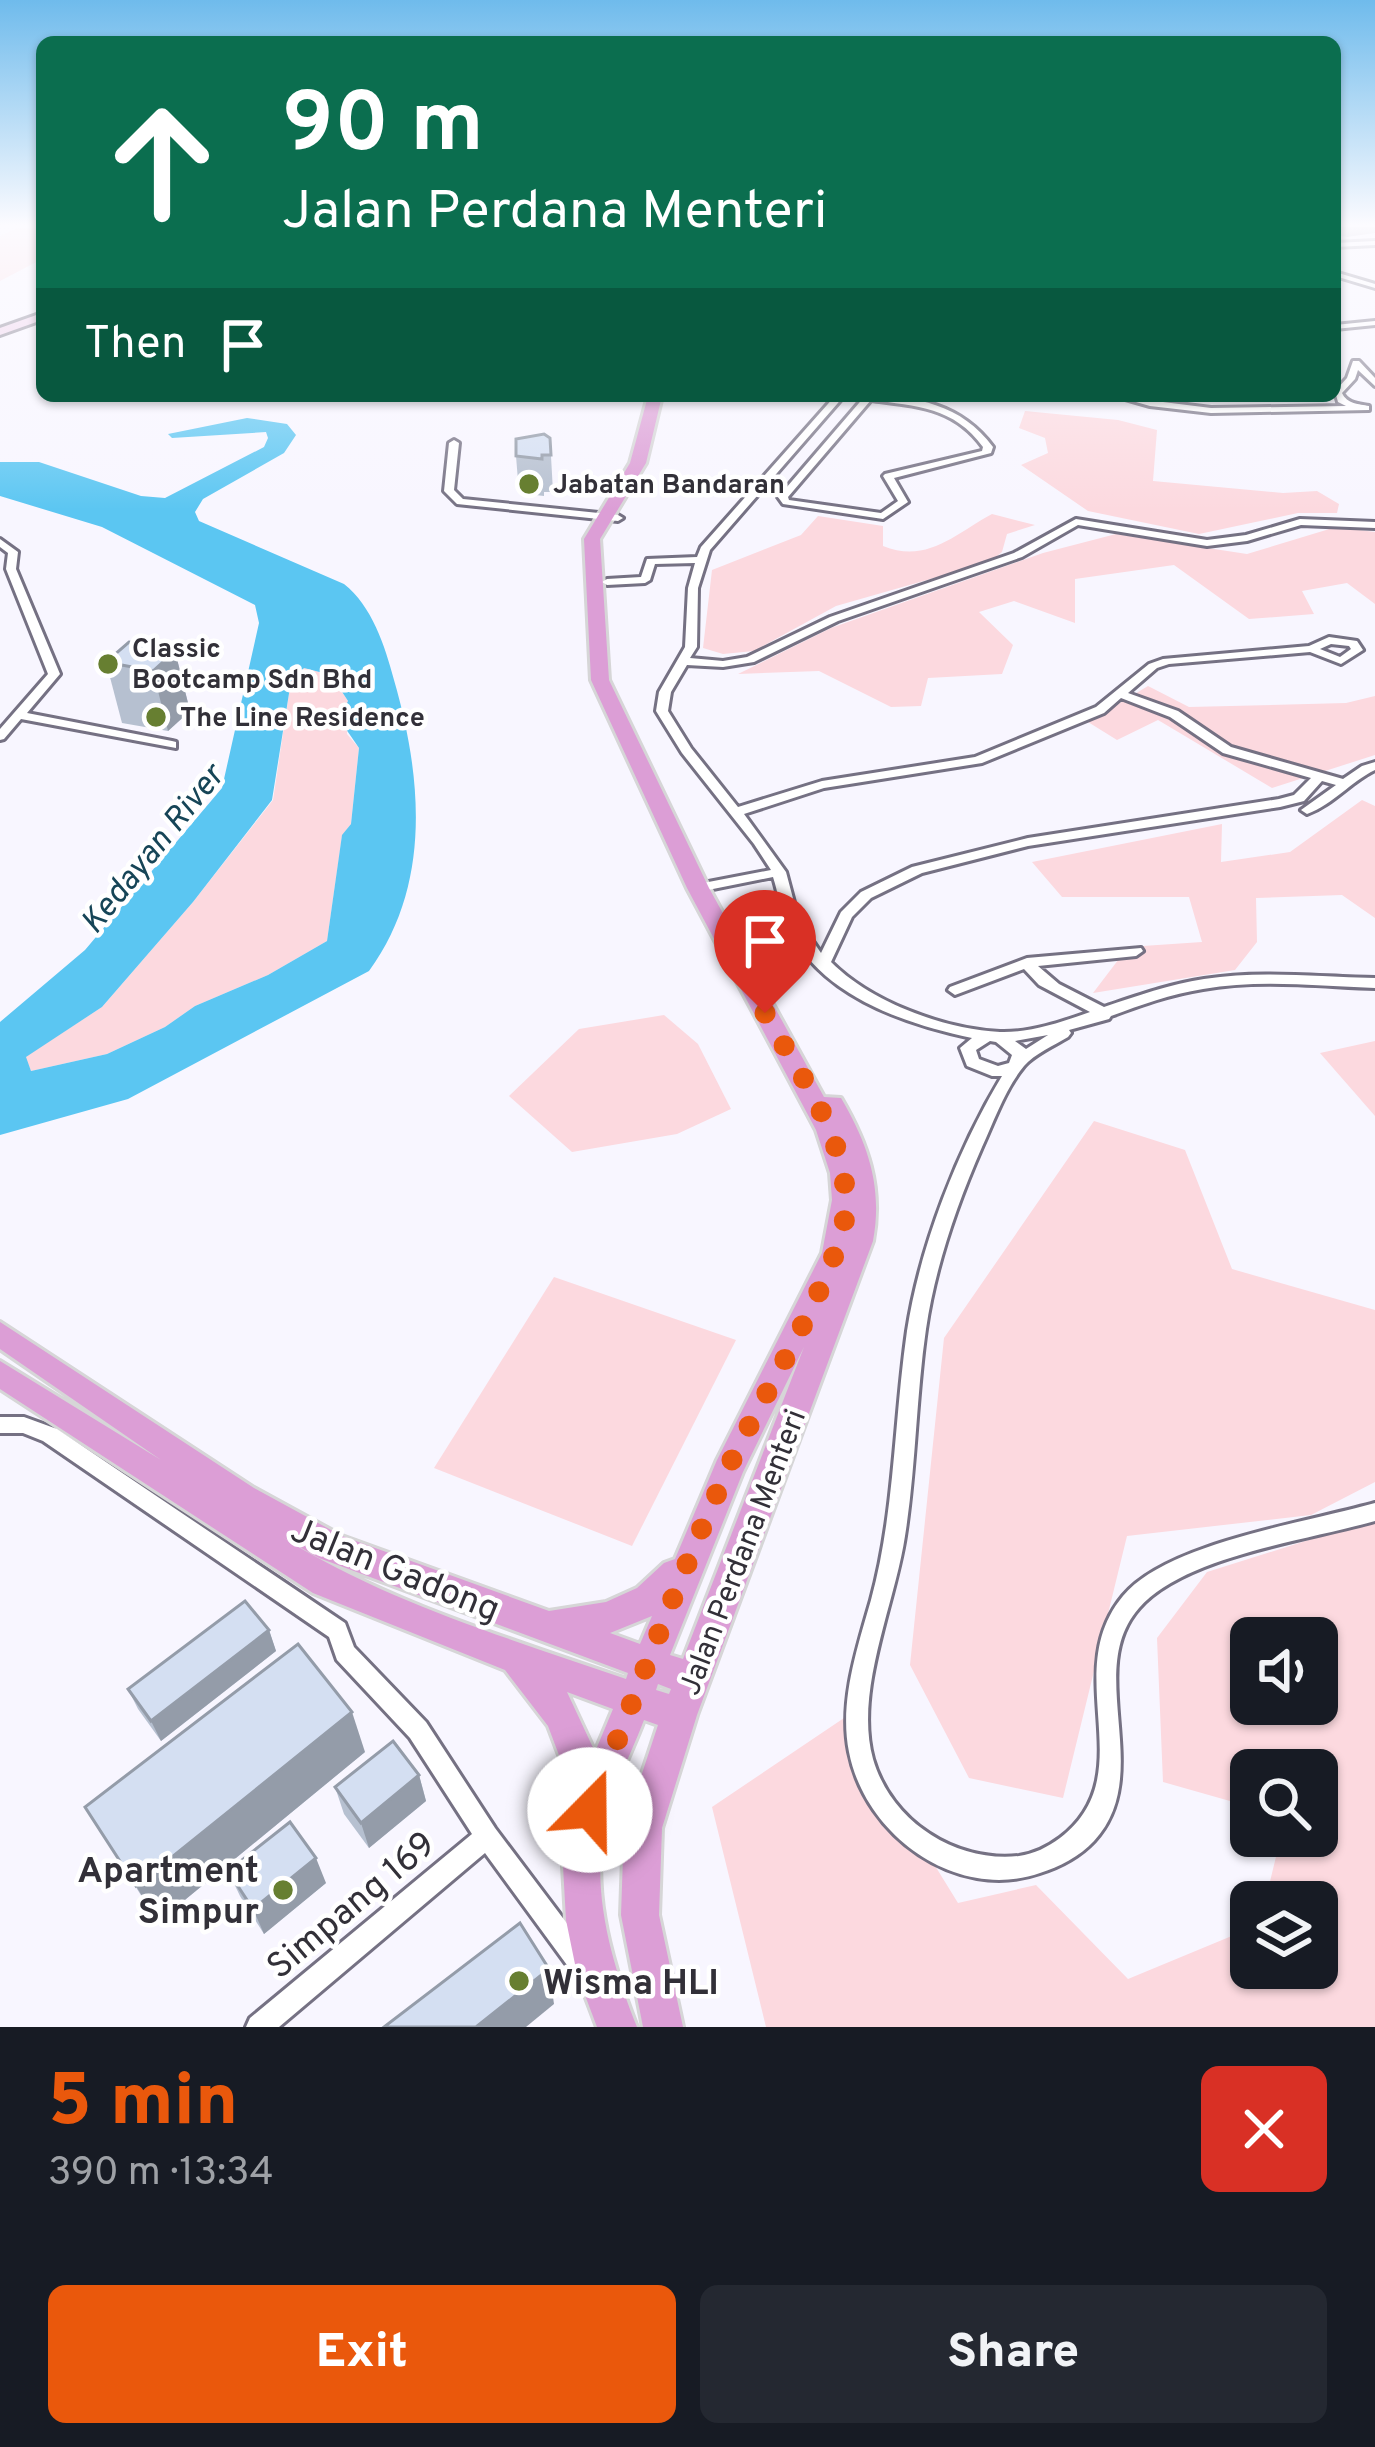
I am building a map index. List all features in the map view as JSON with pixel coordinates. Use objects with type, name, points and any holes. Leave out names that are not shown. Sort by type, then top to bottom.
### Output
[{"type":"main road","points":[[0,335],[35,322]]},
{"type":"main road","name":"Jalan Perdana Menteri","points":[[590,1810],[689,1558],[764,1390],[836,1253],[846,1200],[829,1130],[600,680],[591,547],[638,463],[652,402]]},
{"type":"main road","name":"Jalan Perdana Menteri","points":[[663,2027],[645,1953],[638,1870],[643,1828],[686,1697],[865,1221],[865,1182],[849,1135],[706,891],[620,693],[610,652],[607,517],[654,460],[668,402]]},
{"type":"main road","points":[[577,514],[589,520],[607,517]]},
{"type":"main road","points":[[577,514],[607,517]]},
{"type":"main road","name":"Jalan Gadong","points":[[0,1335],[269,1515],[390,1571],[538,1625],[640,1681]]},
{"type":"main road","name":"Jalan Gadong","points":[[0,1373],[325,1582],[512,1657],[640,1681],[686,1697]]},
{"type":"main road","points":[[538,1625],[605,1622],[634,1612],[656,1596],[689,1558]]},
{"type":"main road","points":[[512,1657],[555,1699],[569,1726],[590,1810],[581,1847],[584,1928],[598,1983],[617,2027]]},
{"type":"street","points":[[1341,326],[1375,323]]},
{"type":"street","points":[[1341,386],[1356,363],[1375,386],[1341,392]]},
{"type":"street","points":[[1341,398],[1347,404],[1371,408]]},
{"type":"street","points":[[835,402],[723,525],[700,560],[693,588],[693,636],[665,692],[662,711],[780,877],[793,923],[823,965],[855,989],[938,1029],[993,1037],[1016,1046],[1018,1063],[990,1106],[917,1323],[901,1518],[858,1709],[861,1756],[874,1792],[896,1823],[959,1866],[1029,1866],[1062,1852],[1088,1831],[1105,1802],[1114,1766],[1105,1678],[1111,1643],[1128,1604],[1161,1575],[1198,1560],[1375,1513]]},
{"type":"street","points":[[865,402],[785,494],[786,502],[876,518],[902,505],[888,476],[986,453],[988,447],[977,429],[962,417],[893,402]]},
{"type":"street","points":[[1148,402],[1195,412],[1371,408]]},
{"type":"street","points":[[1257,413],[1300,402]]},
{"type":"street","points":[[454,442],[449,491],[460,502],[577,514]]},
{"type":"street","points":[[787,455],[813,459]]},
{"type":"street","points":[[683,661],[724,664],[751,660],[834,619],[1003,561],[1076,522],[1207,543],[1247,538],[1300,522],[1375,524]]},
{"type":"street","points":[[0,542],[15,556],[11,569],[54,674],[0,736]]},
{"type":"street","points":[[607,582],[645,580],[651,561],[700,560]]},
{"type":"street","points":[[737,812],[822,785],[979,760],[1100,710],[1153,666],[1167,661],[1311,649]]},
{"type":"street","points":[[1123,695],[1174,714],[1227,750],[1347,784]]},
{"type":"street","points":[[20,715],[172,745]]},
{"type":"street","points":[[1307,810],[1329,800],[1355,773],[1375,766]]},
{"type":"street","points":[[823,965],[846,915],[888,881],[1009,845],[1280,803],[1299,798],[1318,777]]},
{"type":"street","points":[[706,891],[780,877]]},
{"type":"street","points":[[955,990],[1027,963],[1136,951]]},
{"type":"street","points":[[1027,963],[1050,988],[1089,1002],[1104,1015]]},
{"type":"street","points":[[938,1029],[973,1062],[998,1072],[1070,1028],[1186,987],[1221,982],[1375,983]]},
{"type":"street","points":[[990,1106],[973,1062],[974,1040],[1070,1028]]},
{"type":"street","points":[[0,1425],[24,1425],[50,1435],[337,1630],[345,1653],[418,1730],[556,1934],[598,1983]]},
{"type":"street","name":"Simpang 169","points":[[259,2027],[487,1836]]},
{"type":"shaded area","points":[[1025,411],[1118,420],[1157,430],[1153,481],[1283,493],[1317,491],[1339,504],[1337,513],[1298,513],[1199,534],[1088,511],[1021,465],[1048,453],[1045,438],[1019,428]]},
{"type":"shaded area","points":[[992,514],[1035,525],[1007,534],[1002,552],[990,562],[836,606],[754,651],[723,654],[703,648],[712,570],[801,535],[818,516],[883,526],[883,546],[913,551],[940,544]]},
{"type":"shaded area","points":[[1336,527],[1375,532],[1375,604],[1347,583],[1302,591],[1314,614],[1249,619],[1174,565],[1075,579],[1075,623],[1014,601],[979,612],[1013,645],[1002,674],[928,678],[921,706],[891,707],[819,671],[738,674],[831,628],[1043,553],[1116,534],[1247,554]]},
{"type":"shaded area","points":[[304,668],[331,675],[348,701],[347,734],[359,748],[351,824],[342,836],[327,941],[107,1054],[31,1071],[25,1057],[102,1007],[273,800],[291,680]]},
{"type":"shaded area","points":[[1148,686],[1189,707],[1346,703],[1375,696],[1375,755],[1272,788],[1158,720],[1117,740],[1088,722]]},
{"type":"shaded area","points":[[1362,800],[1375,806],[1375,918],[1342,895],[1256,898],[1257,942],[1235,970],[1093,993],[1128,947],[1202,942],[1189,897],[1062,897],[1032,862],[1222,824],[1221,862],[1290,852]]},
{"type":"shaded area","points":[[664,1015],[698,1044],[731,1109],[677,1134],[572,1152],[509,1096],[579,1029]]},
{"type":"shaded area","points":[[1375,1041],[1375,1116],[1320,1053]]},
{"type":"shaded area","points":[[1094,1121],[1185,1150],[1232,1269],[1375,1310],[1375,1482],[1311,1515],[1127,1536],[1063,1798],[969,1778],[910,1665],[944,1338]]},
{"type":"shaded area","points":[[554,1277],[736,1340],[632,1546],[434,1468]]},
{"type":"shaded area","points":[[1375,1519],[1375,2027],[766,2027],[712,1807],[844,1718],[958,1903],[1036,1885],[1128,1979],[1230,1937],[1230,1989],[1338,1989],[1338,1881],[1270,1881],[1276,1857],[1338,1857],[1338,1749],[1230,1749],[1230,1801],[1163,1782],[1157,1638],[1207,1572]]},
{"type":"water","points":[[247,418],[287,424],[296,435],[284,453],[203,499],[195,512],[199,521],[344,584],[370,615],[390,667],[411,754],[416,830],[412,867],[389,938],[369,971],[128,1099],[0,1135],[0,1022],[85,950],[222,788],[259,623],[255,605],[102,527],[0,496],[0,462],[39,462],[141,496],[165,498],[264,447],[268,438],[266,432],[172,438],[168,434]],"holes":[[[304,668],[331,675],[348,701],[339,719],[359,748],[351,824],[342,835],[327,941],[107,1054],[31,1071],[26,1057],[102,1007],[193,902],[272,800],[291,681]]]},
{"type":"building","points":[[544,434],[550,438],[551,455],[542,455],[542,459],[516,456],[516,439]]},
{"type":"building","points":[[129,642],[175,651],[153,671],[106,662]]},
{"type":"building","points":[[245,1601],[269,1630],[151,1721],[128,1689]]},
{"type":"building","points":[[298,1644],[352,1712],[136,1886],[85,1807]]},
{"type":"building","points":[[393,1741],[419,1775],[361,1823],[335,1787]]},
{"type":"building","points":[[290,1822],[316,1858],[253,1909],[228,1871]]},
{"type":"building","points":[[520,1923],[549,1969],[476,2027],[384,2027]]},
{"type":"place","name":"Jabatan Bandaran","points":[[529,484]]},
{"type":"place","name":"Classic Bootcamp Sdn Bhd","points":[[108,664]]},
{"type":"place","name":"The Line Residence","points":[[156,717]]},
{"type":"place","name":"Apartment Simpur","points":[[283,1890]]},
{"type":"place","name":"Wisma HLI","points":[[519,1981]]},
{"type":"route","points":[[590,1810],[689,1558],[764,1390],[836,1253],[845,1218],[837,1151],[765,1013]]},
{"type":"water label","name":"Kedayan River","points":[[151,848]]}]
